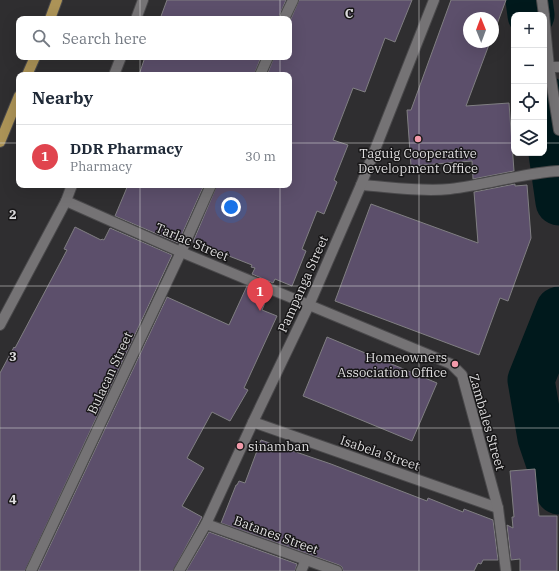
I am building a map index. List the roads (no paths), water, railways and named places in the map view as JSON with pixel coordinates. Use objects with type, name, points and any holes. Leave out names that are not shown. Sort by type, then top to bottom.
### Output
[{"type":"main road","points":[[51,16],[57,0]]},
{"type":"main road","points":[[29,72],[34,60]]},
{"type":"main road","points":[[0,142],[16,103]]},
{"type":"street","points":[[137,16],[143,0]]},
{"type":"street","points":[[285,16],[293,0]]},
{"type":"street","name":"Pampanga Street","points":[[178,571],[206,524],[309,305],[361,185],[434,0]]},
{"type":"street","points":[[542,0],[544,12]]},
{"type":"street","points":[[547,31],[554,67],[559,130]]},
{"type":"street","points":[[115,72],[120,60]]},
{"type":"street","points":[[261,72],[267,60]]},
{"type":"street","points":[[361,185],[415,189],[450,189],[559,171]]},
{"type":"street","points":[[0,324],[66,201],[71,188]]},
{"type":"street","name":"Bulacan Street","points":[[31,571],[210,188]]},
{"type":"street","name":"Tarlac Street","points":[[66,201],[181,252],[309,305]]},
{"type":"street","name":"Zambales Street","points":[[309,305],[451,364],[462,375],[498,508],[506,571]]},
{"type":"street","name":"Isabela Street","points":[[253,422],[498,508]]},
{"type":"street","name":"Batanes Street","points":[[206,524],[337,571]]},
{"type":"street","points":[[301,571],[306,560]]},
{"type":"waterway","points":[[529,0],[531,12]]},
{"type":"waterway","points":[[547,119],[559,202]]},
{"type":"waterway","points":[[559,310],[531,380],[541,438],[559,491]]},
{"type":"place","name":"Taguig Cooperative Development Office","points":[[418,139]]},
{"type":"place","name":"DDR Pharmacy","points":[[260,311]]},
{"type":"place","name":"Homeowners Association Office","points":[[455,364]]},
{"type":"place","name":"sinamban","points":[[240,446]]}]
